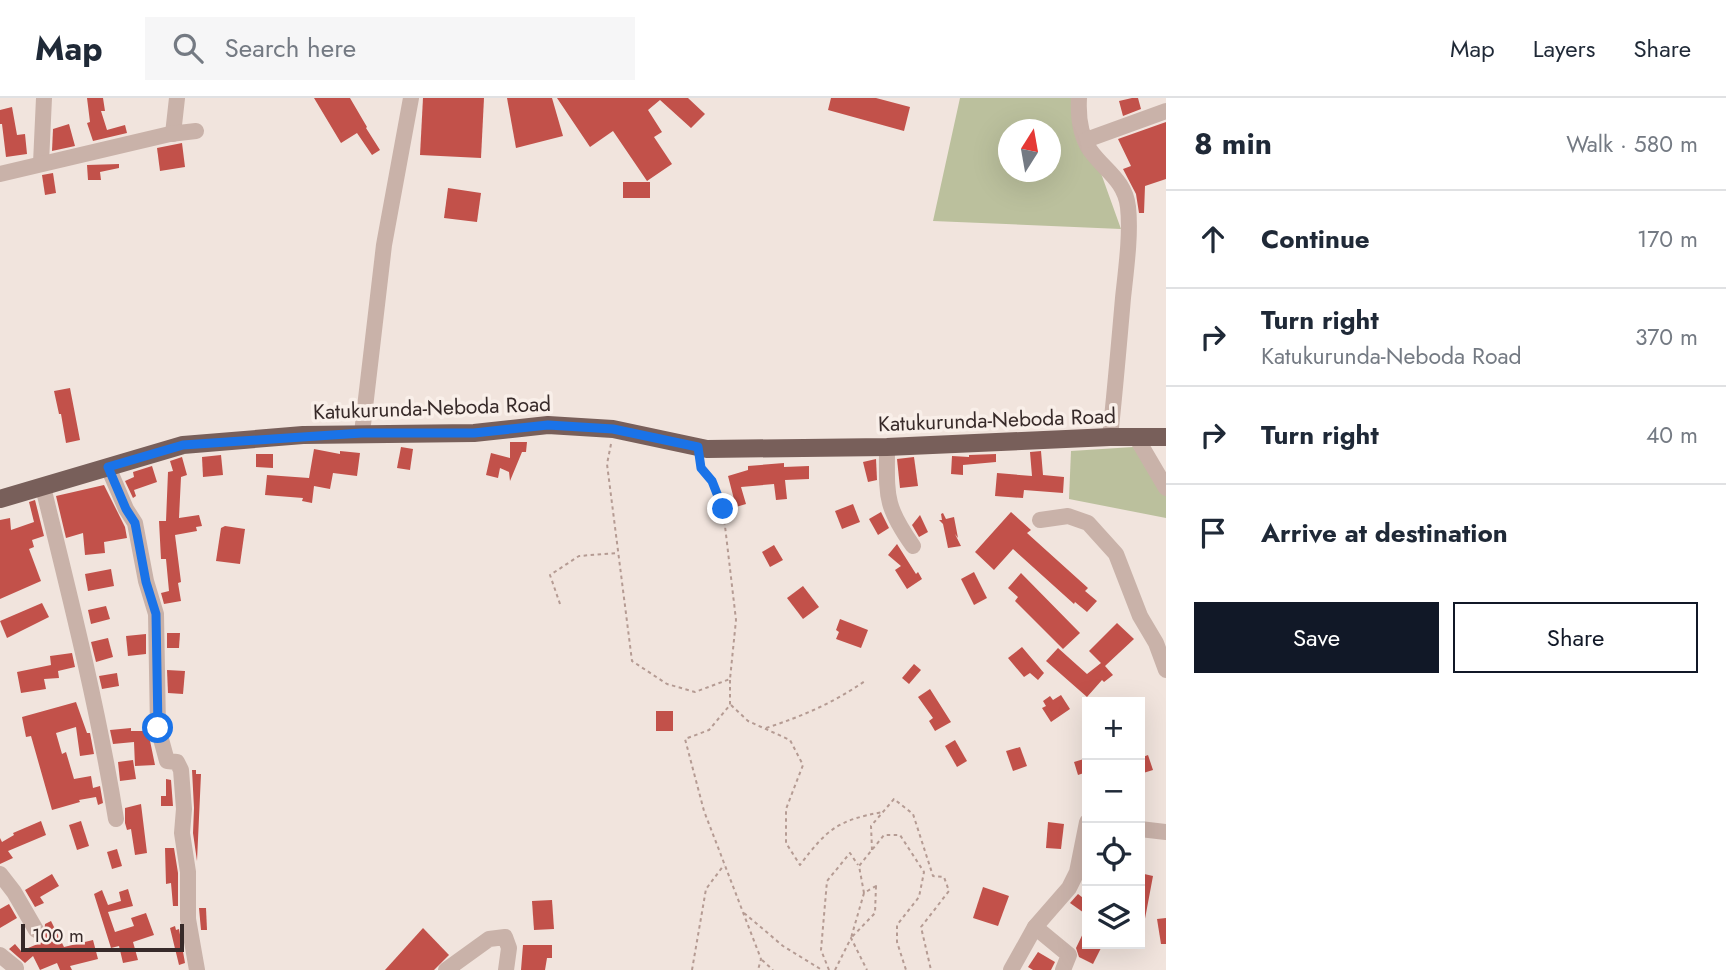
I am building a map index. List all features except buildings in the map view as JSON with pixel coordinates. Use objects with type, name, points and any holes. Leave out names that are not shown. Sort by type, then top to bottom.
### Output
[{"type":"main road","name":"Katukurunda-Neboda Road","points":[[0,499],[183,445],[362,433],[474,433],[548,425],[613,429],[707,449],[887,447],[1166,437]]},
{"type":"street","points":[[41,163],[44,98]]},
{"type":"street","points":[[173,134],[177,98]]},
{"type":"street","points":[[362,433],[384,245],[411,98]]},
{"type":"street","points":[[1079,98],[1079,118],[1090,149],[1124,189],[1128,207],[1126,272],[1110,437]]},
{"type":"street","points":[[1086,140],[1166,111]]},
{"type":"street","points":[[0,174],[196,131]]},
{"type":"street","points":[[1136,437],[1166,488]]},
{"type":"street","points":[[887,447],[887,497],[895,520],[913,547]]},
{"type":"street","points":[[108,467],[135,523],[146,582],[156,614],[158,728],[167,761],[177,762],[181,770],[184,809],[182,833],[188,872],[188,919],[197,970]]},
{"type":"street","points":[[43,486],[85,656],[116,819]]},
{"type":"street","points":[[1041,520],[1068,516],[1088,523],[1116,554],[1140,616],[1156,643],[1166,670]]},
{"type":"street","points":[[1011,970],[1035,928],[1069,888],[1077,872],[1087,823]]},
{"type":"street","points":[[1145,830],[1166,832]]},
{"type":"street","points":[[0,874],[15,892],[36,930]]},
{"type":"street","points":[[1035,928],[1069,955],[1063,970]]},
{"type":"street","points":[[446,970],[489,939],[505,937],[509,948],[506,970]]},
{"type":"street","points":[[0,955],[16,968]]},
{"type":"path","points":[[613,429],[607,464],[632,661],[667,684],[695,692],[730,679]]},
{"type":"path","points":[[698,447],[701,468],[712,481],[723,509],[736,620],[730,705],[709,730],[685,739],[704,811],[761,959],[773,970]]},
{"type":"path","points":[[559,604],[550,575],[579,556],[618,553]]},
{"type":"path","points":[[765,729],[838,700],[865,681]]},
{"type":"path","points":[[730,705],[748,721],[790,740],[803,765],[786,809],[786,843],[800,865],[821,838],[852,818],[883,812]]},
{"type":"path","points":[[872,850],[871,826],[894,799],[913,814],[933,876],[944,877],[949,891],[921,927],[931,970]]},
{"type":"path","points":[[859,866],[884,835],[900,835],[924,872],[919,897],[897,925],[897,942],[906,970]]},
{"type":"path","points":[[830,970],[821,950],[827,881],[850,853],[859,866],[864,894],[851,939],[835,970]]},
{"type":"path","points":[[692,970],[706,889],[725,864]]},
{"type":"path","points":[[851,939],[875,913],[876,886],[864,894]]},
{"type":"path","points":[[744,913],[783,946],[822,970]]},
{"type":"path","points":[[851,939],[867,970]]},
{"type":"path","points":[[758,970],[761,959]]},
{"type":"green space","points":[[960,98],[1074,98],[1121,229],[933,221]]},
{"type":"green space","points":[[1133,447],[1166,495],[1166,518],[1069,499],[1071,451]]},
{"type":"route","points":[[158,728],[156,614],[146,582],[135,523],[108,467],[183,445],[303,435],[474,433],[548,425],[613,429],[698,447],[701,468],[712,481],[723,509]]}]
